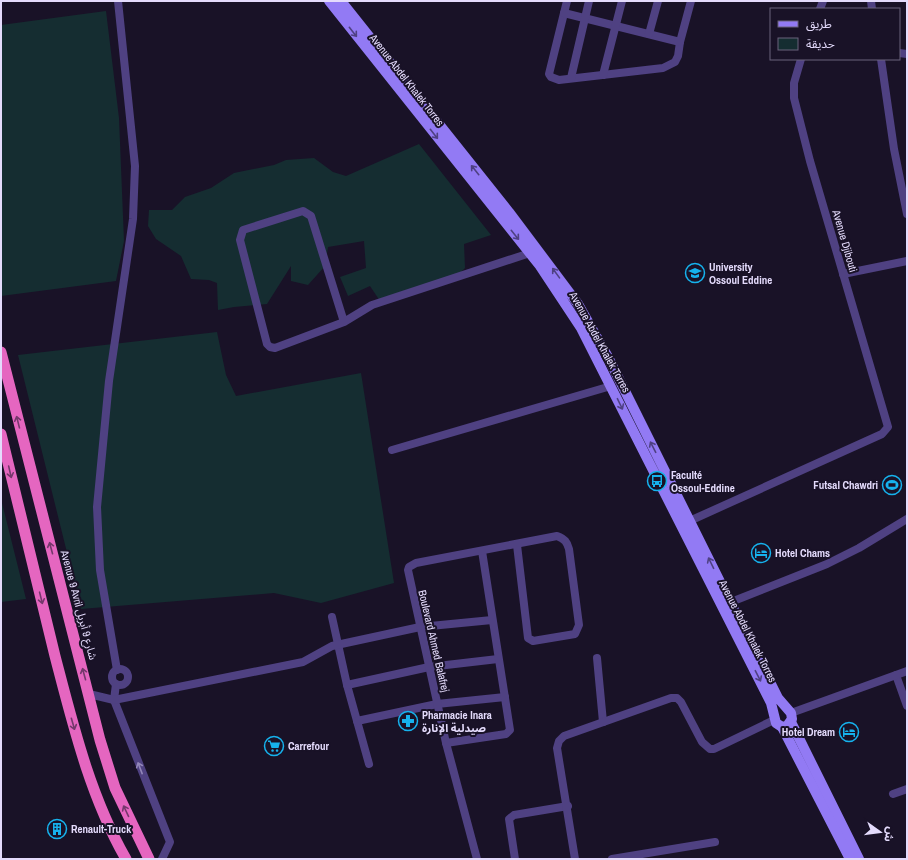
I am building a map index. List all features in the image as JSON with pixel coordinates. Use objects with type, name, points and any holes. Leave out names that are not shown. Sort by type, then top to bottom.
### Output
[{"type":"highway","name":"Avenue 9 Avril شارع 9 أبريل","points":[[1,352],[100,740],[115,788],[149,859]]},
{"type":"highway","points":[[1,434],[32,565],[86,768],[104,813],[126,859]]},
{"type":"main road","name":"Avenue Abdel Khalek Torres","points":[[329,1],[530,253],[569,308],[731,602],[778,698],[783,718],[850,859]]},
{"type":"main road","name":"Avenue Abdel Khalek Torres","points":[[341,1],[566,286],[599,340],[771,703],[783,718],[859,859]]},
{"type":"street","points":[[117,670],[100,570],[97,507],[109,381],[133,219],[135,166],[118,1]]},
{"type":"street","points":[[567,1],[549,74],[550,77],[559,80],[670,66],[678,56],[680,42],[691,1]]},
{"type":"street","points":[[571,78],[589,1]]},
{"type":"street","points":[[603,75],[622,1]]},
{"type":"street","points":[[649,34],[658,1]]},
{"type":"street","points":[[564,13],[680,42]]},
{"type":"street","name":"Avenue Djibouti","points":[[686,522],[882,434],[888,427],[843,274],[794,98],[794,83],[801,60]]},
{"type":"street","points":[[881,60],[894,149],[907,214]]},
{"type":"street","points":[[344,322],[311,216],[308,213],[303,211],[243,230],[240,240],[267,344],[270,347],[275,348],[344,322],[372,305],[530,253]]},
{"type":"street","points":[[843,274],[907,261]]},
{"type":"street","points":[[392,450],[611,386]]},
{"type":"street","points":[[731,602],[827,564],[859,548],[907,519]]},
{"type":"street","points":[[446,743],[508,733],[510,728],[482,551],[557,536],[562,538],[568,544],[579,625],[575,634],[533,641],[528,638],[517,545]]},
{"type":"street","name":"Boulevard Ahmed Balafrej","points":[[477,859],[446,743],[408,574],[409,567],[416,563],[482,551]]},
{"type":"street","points":[[332,617],[347,685],[369,764]]},
{"type":"street","points":[[89,694],[114,700],[303,662],[339,644],[420,626],[492,620]]},
{"type":"street","points":[[597,658],[603,722]]},
{"type":"street","points":[[347,685],[429,666],[498,659]]},
{"type":"street","points":[[132,696],[125,684],[127,675],[123,670],[117,670],[114,672],[112,679],[116,684],[114,700],[170,842],[162,859]]},
{"type":"street","points":[[575,859],[558,744],[564,736],[671,698],[677,698],[682,702],[705,746],[712,750],[783,718],[907,671]]},
{"type":"street","points":[[896,674],[907,706]]},
{"type":"street","points":[[116,684],[125,684]]},
{"type":"street","points":[[357,721],[437,704],[505,697]]},
{"type":"street","points":[[893,794],[907,789]]},
{"type":"street","points":[[515,859],[509,819],[514,815],[568,806]]},
{"type":"street","points":[[612,859],[715,842]]},
{"type":"green space","points":[[106,11],[119,118],[124,241],[116,281],[1,296],[1,25]]},
{"type":"green space","points":[[419,144],[491,235],[464,244],[465,268],[454,279],[380,301],[370,286],[348,296],[340,277],[366,268],[364,241],[328,247],[325,266],[308,285],[291,281],[291,266],[267,304],[218,310],[217,283],[209,280],[191,279],[181,256],[156,239],[148,226],[149,210],[172,210],[185,197],[211,188],[234,173],[274,165],[286,160],[314,158],[333,172],[346,176]]},
{"type":"green space","points":[[217,332],[226,375],[236,396],[361,373],[394,583],[321,603],[274,593],[81,609],[18,355]]},
{"type":"green space","points":[[1,499],[26,599],[1,602]]},
{"type":"place","name":"University Ossoul Eddine","points":[[695,273]]},
{"type":"place","name":"Faculté Ossoul-Eddine","points":[[657,481]]},
{"type":"place","name":"Futsal Chawdri","points":[[892,485]]},
{"type":"place","name":"Hotel Chams","points":[[761,553]]},
{"type":"place","name":"Pharmacie Inara صيدلية الإنارة","points":[[408,721]]},
{"type":"place","name":"Hotel Dream","points":[[849,732]]},
{"type":"place","name":"Carrefour","points":[[274,746]]},
{"type":"place","name":"Renault-Truck","points":[[57,829]]}]
